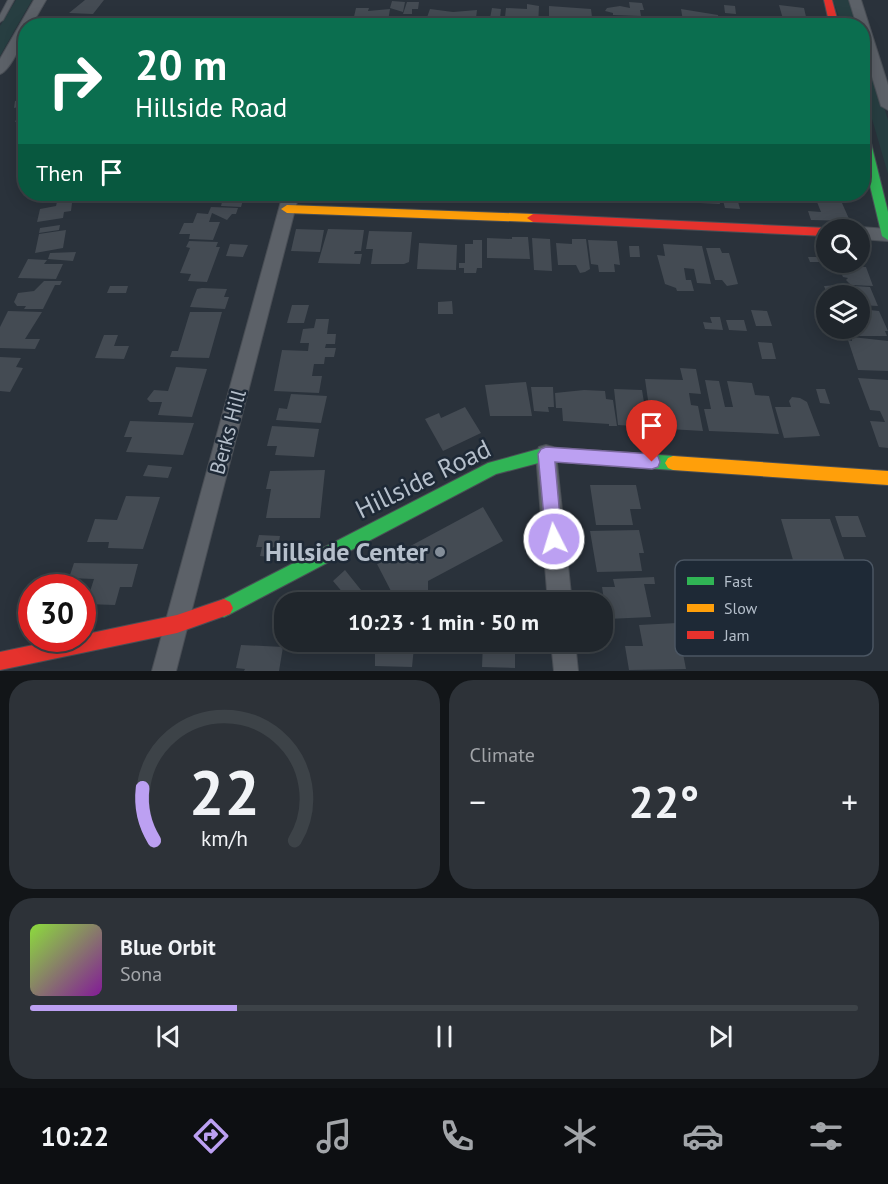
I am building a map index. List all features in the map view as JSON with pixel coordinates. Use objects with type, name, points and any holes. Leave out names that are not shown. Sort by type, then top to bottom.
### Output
[{"type":"street","points":[[30,18],[40,0]]},
{"type":"street","points":[[828,0],[833,18]]},
{"type":"street","points":[[855,0],[861,18]]},
{"type":"street","points":[[0,70],[18,38]]},
{"type":"street","points":[[870,48],[888,106]]},
{"type":"street","points":[[870,152],[883,196],[888,235],[870,234]]},
{"type":"street","points":[[289,201],[500,216],[816,232]]},
{"type":"street","name":"Berks Hill","points":[[164,671],[289,201]]},
{"type":"street","points":[[546,454],[559,592]]},
{"type":"street","name":"Hillside Road","points":[[0,660],[177,624],[221,609],[493,468],[546,454],[888,478]]},
{"type":"street","points":[[565,652],[566,671]]},
{"type":"lane","points":[[0,20],[11,0]]},
{"type":"green space","points":[[16,0],[32,0],[22,18],[18,18],[18,24],[0,56],[0,26]]},
{"type":"green space","points":[[833,0],[850,0],[857,18],[839,18]]},
{"type":"green space","points":[[870,61],[888,120],[888,174],[870,112]]},
{"type":"building","points":[[85,0],[104,0],[93,14],[69,13]]},
{"type":"building","points":[[392,1],[405,2],[403,12],[390,8]]},
{"type":"building","points":[[407,2],[419,2],[418,9],[412,9],[412,14],[403,14]]},
{"type":"building","points":[[629,2],[642,3],[644,10],[640,10],[641,16],[613,15],[605,11],[607,8],[620,6],[630,8]]},
{"type":"building","points":[[527,4],[539,6],[538,18],[505,17],[506,8],[527,9]]},
{"type":"building","points":[[724,5],[735,6],[736,14],[725,13]]},
{"type":"building","points":[[779,5],[804,8],[806,18],[783,18]]},
{"type":"building","points":[[549,6],[591,9],[592,17],[564,16],[564,18],[549,18]]},
{"type":"building","points":[[356,8],[369,8],[368,11],[390,9],[388,18],[354,18]]},
{"type":"building","points":[[492,8],[501,9],[500,18],[490,18]]},
{"type":"building","points":[[430,9],[453,12],[477,10],[476,18],[427,18]]},
{"type":"building","points":[[681,9],[718,15],[719,18],[682,18]]},
{"type":"building","points":[[18,100],[18,107],[14,108],[15,101]]},
{"type":"building","points":[[57,201],[72,201],[71,211],[64,212],[63,218],[37,222],[40,209],[56,206]]},
{"type":"building","points":[[205,201],[243,201],[241,207],[221,206],[222,202]]},
{"type":"building","points":[[685,201],[685,203],[666,202]]},
{"type":"building","points":[[700,201],[719,201],[720,204],[700,203]]},
{"type":"building","points":[[723,201],[738,201],[740,209],[725,208]]},
{"type":"building","points":[[817,202],[842,203],[849,219],[811,220],[808,211],[821,212]]},
{"type":"building","points":[[211,207],[238,208],[236,214],[232,214],[227,220],[212,213],[209,222],[220,222],[213,240],[189,239],[190,234],[179,234],[184,223],[193,223],[197,213],[208,214]]},
{"type":"building","points":[[60,225],[59,230],[39,233],[40,228]]},
{"type":"building","points":[[296,229],[324,230],[320,252],[291,251]]},
{"type":"building","points":[[328,229],[364,230],[361,251],[355,251],[354,254],[362,254],[360,264],[318,263]]},
{"type":"building","points":[[66,230],[63,248],[35,253],[39,234]]},
{"type":"building","points":[[369,231],[412,232],[409,262],[371,264],[373,249],[366,249]]},
{"type":"building","points":[[512,237],[528,237],[530,259],[487,258],[487,238],[512,239]]},
{"type":"building","points":[[532,238],[550,239],[552,271],[534,270]]},
{"type":"building","points":[[572,239],[586,239],[590,269],[585,272],[580,273],[576,265],[558,265],[556,243],[572,244]]},
{"type":"building","points":[[473,240],[482,240],[482,268],[477,268],[476,273],[464,273],[464,268],[459,268],[459,263],[465,263],[465,244],[473,244]]},
{"type":"building","points":[[588,240],[617,241],[620,265],[614,264],[615,272],[599,272],[598,265],[591,264]]},
{"type":"building","points":[[189,241],[218,242],[216,247],[220,247],[207,282],[188,281],[191,274],[180,273],[190,248],[186,247]]},
{"type":"building","points":[[419,243],[457,245],[456,270],[417,269]]},
{"type":"building","points":[[230,244],[248,245],[243,257],[226,256]]},
{"type":"building","points":[[663,244],[702,246],[711,284],[697,283],[694,269],[684,268],[686,280],[691,280],[694,291],[677,291],[676,288],[665,284],[657,255],[665,256]]},
{"type":"building","points":[[629,246],[639,246],[640,257],[630,257]]},
{"type":"building","points":[[706,248],[720,248],[722,253],[729,253],[738,284],[727,286],[722,280],[715,280]]},
{"type":"building","points":[[76,252],[73,261],[48,259],[50,253]]},
{"type":"building","points":[[808,257],[816,257],[816,262],[810,262]]},
{"type":"building","points":[[28,259],[47,260],[44,264],[63,264],[56,279],[18,278]]},
{"type":"building","points":[[841,273],[868,273],[873,286],[851,285],[846,280],[848,278],[843,277]]},
{"type":"building","points":[[44,281],[62,281],[60,285],[55,285],[43,309],[24,309],[26,306],[17,306],[14,302],[18,293],[34,291]]},
{"type":"building","points":[[110,286],[128,286],[126,293],[107,293]]},
{"type":"building","points":[[870,287],[878,306],[870,306]]},
{"type":"building","points":[[197,289],[227,289],[224,297],[229,297],[225,309],[190,307]]},
{"type":"building","points":[[452,301],[453,314],[438,314],[438,302]]},
{"type":"building","points":[[292,305],[309,305],[304,323],[287,323]]},
{"type":"building","points":[[751,310],[767,311],[772,326],[756,326]]},
{"type":"building","points":[[870,310],[879,311],[888,331],[885,331],[887,336],[870,336]]},
{"type":"building","points":[[8,311],[42,312],[25,339],[40,339],[35,349],[0,348],[0,327]]},
{"type":"building","points":[[190,312],[222,312],[209,358],[170,357],[172,351],[178,351]]},
{"type":"building","points":[[710,317],[720,317],[723,330],[705,329],[703,322],[712,323]]},
{"type":"building","points":[[316,319],[329,319],[327,334],[336,334],[335,344],[326,344],[325,348],[336,348],[334,357],[325,357],[324,364],[314,364],[312,376],[322,376],[319,393],[274,391],[282,350],[308,351],[309,343],[300,343],[303,329],[314,328]]},
{"type":"building","points":[[726,320],[744,320],[747,331],[729,330]]},
{"type":"building","points":[[104,335],[118,335],[114,346],[129,346],[124,359],[95,358]]},
{"type":"building","points":[[852,339],[870,339],[888,341],[888,371],[858,370],[848,340],[852,341]]},
{"type":"building","points":[[758,342],[772,343],[776,359],[762,359]]},
{"type":"building","points":[[0,357],[21,358],[16,367],[23,368],[10,392],[0,391]]},
{"type":"building","points":[[176,367],[207,369],[192,417],[158,415],[162,402],[150,402],[147,399],[154,390],[168,391]]},
{"type":"building","points":[[680,368],[696,369],[701,394],[689,393],[691,405],[698,406],[703,431],[652,428],[645,379],[683,380]]},
{"type":"building","points":[[858,378],[888,380],[888,448],[879,447],[870,421],[885,422],[880,411],[870,410]]},
{"type":"building","points":[[705,380],[719,381],[725,407],[733,407],[727,381],[752,383],[755,395],[769,396],[779,434],[709,431],[704,409],[711,409]]},
{"type":"building","points":[[526,382],[532,416],[490,416],[485,385]]},
{"type":"building","points":[[531,387],[553,387],[554,407],[548,407],[549,412],[534,411]]},
{"type":"building","points":[[614,389],[642,390],[648,427],[618,425]]},
{"type":"building","points":[[816,389],[825,389],[830,404],[820,403]]},
{"type":"building","points":[[584,390],[605,391],[606,399],[613,400],[617,426],[563,421],[562,408],[556,408],[555,393]]},
{"type":"building","points":[[291,394],[327,396],[321,423],[276,420],[279,408],[287,409]]},
{"type":"building","points":[[792,397],[807,402],[820,436],[784,438],[775,407],[791,407],[789,401]]},
{"type":"building","points":[[465,407],[481,433],[443,451],[425,419],[439,413],[441,418]]},
{"type":"building","points":[[130,421],[194,423],[183,455],[126,452],[132,437],[124,437]]},
{"type":"building","points":[[272,426],[319,429],[314,457],[275,455],[277,446],[267,446]]},
{"type":"building","points":[[148,465],[172,467],[168,478],[143,476]]},
{"type":"building","points":[[325,470],[320,518],[266,518],[271,489],[266,489],[270,471]]},
{"type":"building","points":[[590,485],[636,485],[641,509],[630,509],[633,525],[596,525]]},
{"type":"building","points":[[126,496],[160,497],[143,549],[108,548],[109,542],[87,542],[95,519],[117,520]]},
{"type":"building","name":"Hillside Center","points":[[483,507],[503,541],[428,581],[428,592],[391,592],[377,564]]},
{"type":"building","points":[[835,516],[858,516],[866,537],[842,537]]},
{"type":"building","points":[[781,519],[830,519],[845,560],[793,560]]},
{"type":"building","points":[[639,530],[644,553],[639,553],[642,571],[597,572],[590,531]]},
{"type":"building","points":[[259,535],[280,536],[278,547],[273,547],[271,557],[260,556],[262,547],[256,547]]},
{"type":"building","points":[[74,563],[138,564],[132,587],[120,587],[115,605],[96,604],[96,574],[70,574]]},
{"type":"building","points":[[345,570],[361,590],[342,592],[333,581]]},
{"type":"building","points":[[654,577],[655,584],[644,584],[651,617],[613,619],[613,592],[603,592],[602,587],[615,587],[613,579]]},
{"type":"building","points":[[675,623],[675,656],[683,656],[686,669],[629,670],[625,646],[643,646],[639,625]]},
{"type":"building","points":[[241,645],[274,647],[274,652],[282,652],[279,671],[244,671],[245,669],[236,668]]},
{"type":"building","points":[[375,652],[414,652],[412,667],[375,666]]},
{"type":"building","points":[[483,652],[515,652],[515,668],[482,667]]},
{"type":"traffic: fast","points":[[870,161],[888,236]]},
{"type":"traffic: fast","points":[[224,608],[493,468],[546,454],[673,463]]},
{"type":"traffic: slow","points":[[287,209],[533,218]]},
{"type":"traffic: slow","points":[[673,463],[888,478]]},
{"type":"traffic: jam","points":[[828,0],[833,18]]},
{"type":"traffic: jam","points":[[533,218],[816,232]]},
{"type":"traffic: jam","points":[[0,661],[177,624],[224,608]]},
{"type":"place","name":"Hillside Center","points":[[440,552]]},
{"type":"route","points":[[554,539],[546,454],[652,462]]}]
